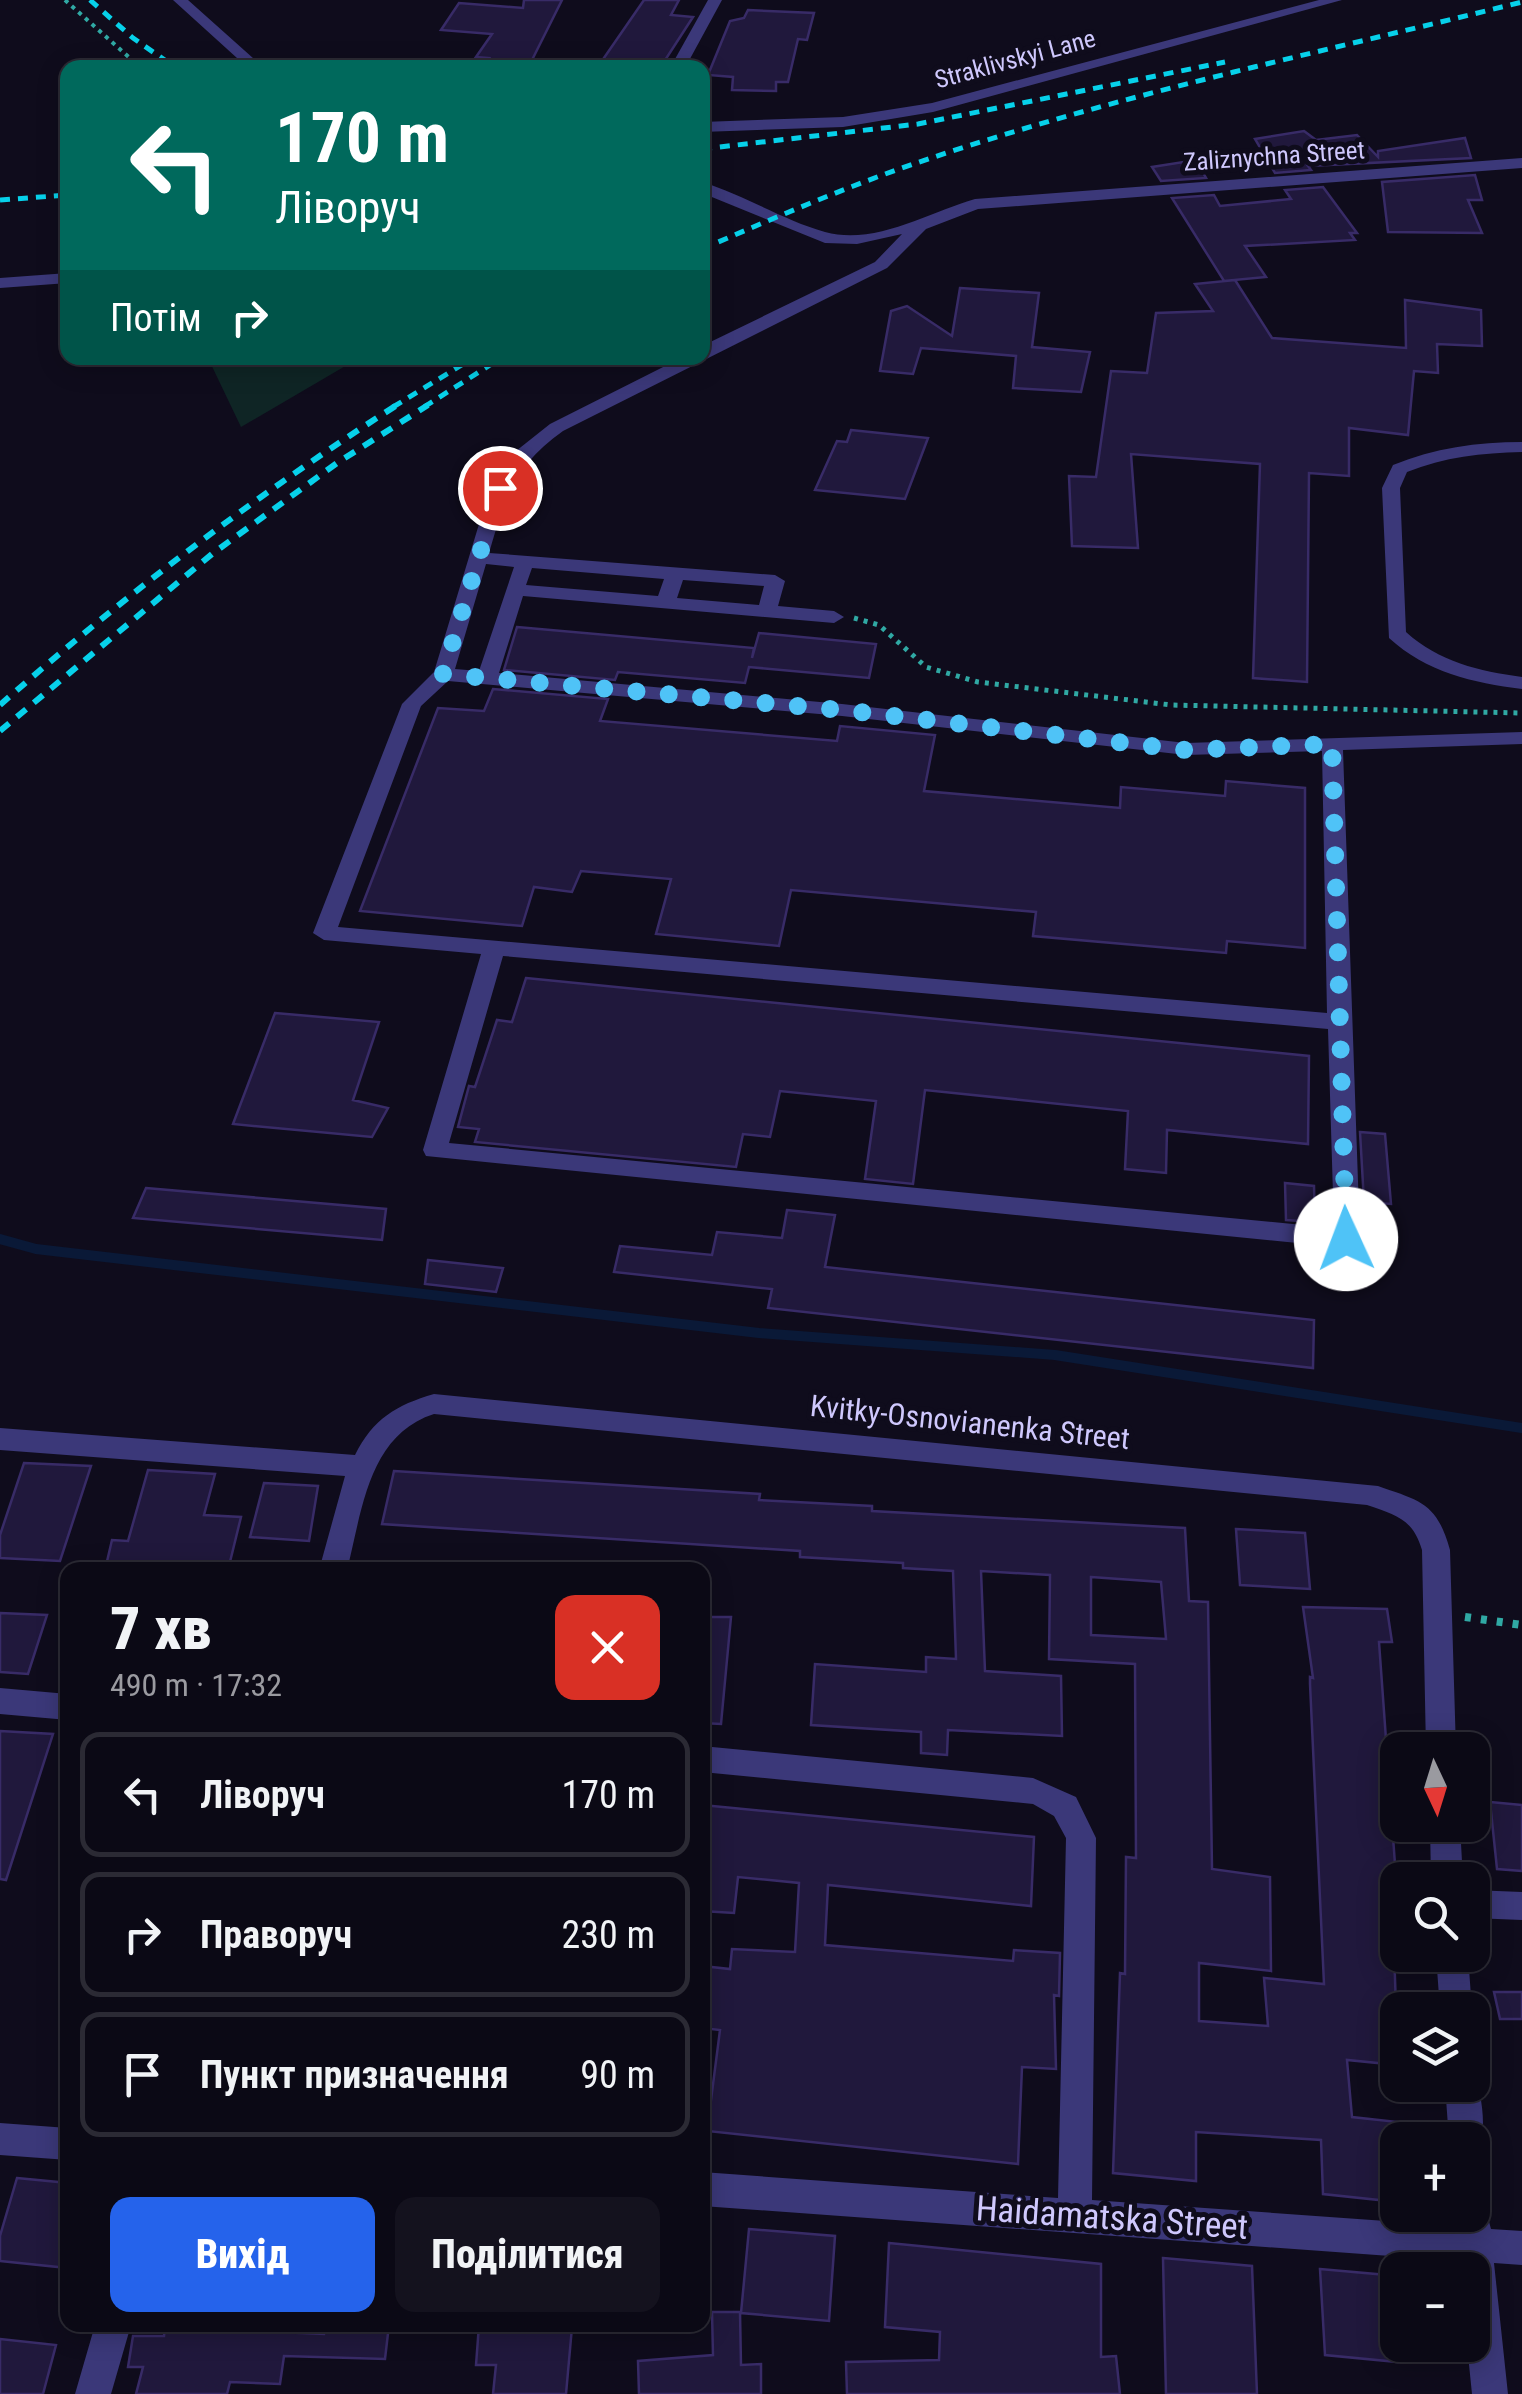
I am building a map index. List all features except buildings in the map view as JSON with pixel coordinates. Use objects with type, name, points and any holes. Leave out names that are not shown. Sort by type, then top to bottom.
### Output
[{"type":"street","points":[[180,0],[248,60]]},
{"type":"street","points":[[681,60],[715,0]]},
{"type":"street","name":"Straklivskyi Lane","points":[[710,127],[843,122],[933,106],[1334,0]]},
{"type":"street","name":"Zaliznychna Street","points":[[920,226],[975,204],[1029,198],[1522,163]]},
{"type":"street","points":[[710,190],[825,238],[865,238],[920,226]]},
{"type":"street","points":[[710,349],[881,265],[920,226]]},
{"type":"street","points":[[0,283],[60,279]]},
{"type":"street","points":[[681,365],[533,445],[500,488],[443,674],[412,704],[324,934],[1340,1022]]},
{"type":"street","points":[[1522,448],[1464,449],[1425,457],[1399,469],[1390,488],[1396,634],[1410,649],[1433,661],[1522,683]]},
{"type":"street","points":[[477,567],[526,562],[775,582],[767,611]]},
{"type":"street","points":[[486,678],[526,562]]},
{"type":"street","points":[[666,603],[675,574]]},
{"type":"street","points":[[516,590],[834,617]]},
{"type":"street","points":[[443,674],[842,710],[1186,750],[1522,738]]},
{"type":"street","points":[[494,949],[435,1150],[1346,1239],[1332,744]]},
{"type":"street","name":"Kvitky-Osnovianenka Street","points":[[336,1562],[374,1440],[398,1415],[434,1404],[1368,1494],[1416,1511],[1430,1529],[1436,1550],[1434,1613]]},
{"type":"street","points":[[0,1439],[364,1467]]},
{"type":"street","points":[[1434,1613],[1440,1732]]},
{"type":"street","points":[[0,1702],[60,1706]]},
{"type":"street","points":[[710,1760],[1033,1791],[1052,1796],[1068,1807],[1078,1821],[1081,1838],[1075,2216]]},
{"type":"street","points":[[1490,1905],[1522,1906]]},
{"type":"street","points":[[0,2140],[60,2144]]},
{"type":"street","name":"Haidamatska Street","points":[[710,2190],[1075,2216],[1380,2227]]},
{"type":"street","points":[[1473,2232],[1490,2394]]},
{"type":"street","name":"Haidamatska Street","points":[[1478,2232],[1522,2248]]},
{"type":"street","points":[[93,2394],[111,2332]]},
{"type":"path","points":[[65,0],[132,60]]},
{"type":"path","points":[[834,617],[879,625],[926,666],[949,677],[978,682],[1172,705],[1522,713]]},
{"type":"path","points":[[1434,1613],[1522,1624]]},
{"type":"green space","points":[[211,365],[347,365],[241,427]]},
{"type":"waterway","points":[[0,1239],[36,1249],[759,1333],[1055,1355],[1522,1428]]},
{"type":"railway","points":[[90,0],[165,60]]},
{"type":"railway","points":[[710,246],[874,178],[1053,120],[1522,2]]},
{"type":"railway","points":[[710,148],[918,124],[1225,62]]},
{"type":"railway","points":[[0,200],[60,196]]},
{"type":"railway","points":[[393,407],[462,365]]},
{"type":"railway","points":[[424,407],[490,365]]},
{"type":"railway","points":[[0,705],[192,548],[397,405]]},
{"type":"railway","points":[[0,731],[212,554],[337,463],[428,405]]},
{"type":"route","points":[[500,488],[443,674],[842,710],[1186,750],[1332,744],[1346,1239]]}]
